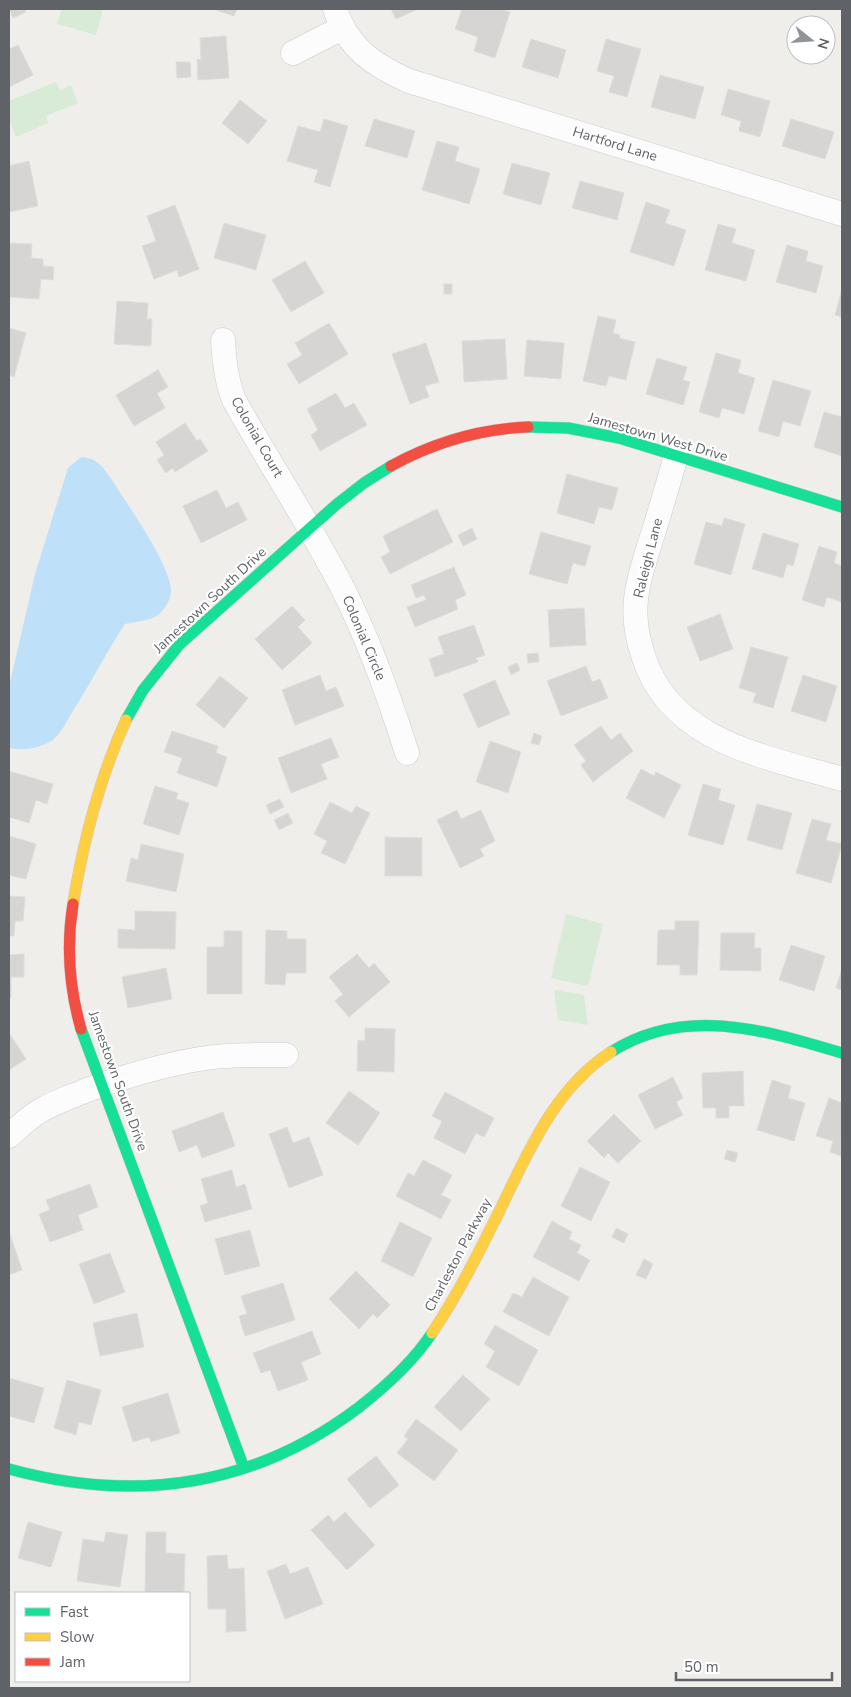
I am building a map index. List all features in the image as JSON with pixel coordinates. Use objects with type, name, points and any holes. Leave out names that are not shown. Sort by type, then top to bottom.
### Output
[{"type":"street","points":[[293,53],[338,18]]},
{"type":"street","name":"Hartford Lane","points":[[338,18],[347,36],[360,52],[389,72],[409,81],[842,214]]},
{"type":"street","name":"Colonial Court","points":[[223,340],[225,370],[234,400],[309,528]]},
{"type":"street","name":"Jamestown West Drive","points":[[309,528],[372,478],[393,465],[431,447],[450,441],[511,428],[570,428],[620,438],[842,507]]},
{"type":"street","name":"Raleigh Lane","points":[[676,456],[642,571],[636,600],[638,634],[644,661],[649,672],[668,701],[690,722],[704,732],[750,752],[842,779]]},
{"type":"street","name":"Colonial Circle","points":[[309,528],[330,564],[356,616],[379,669],[407,753]]},
{"type":"street","name":"Jamestown South Drive","points":[[244,1468],[85,1040],[76,1010],[70,972],[70,920],[80,862],[104,780],[126,719],[140,695],[156,671],[178,645],[309,528]]},
{"type":"street","name":"Charleston Parkway","points":[[9,1469],[75,1484],[133,1487],[157,1486],[195,1482],[244,1468],[295,1448],[321,1433],[372,1398],[408,1363],[429,1338],[450,1306],[545,1120],[572,1084],[611,1052],[623,1045],[652,1034],[678,1027],[712,1024],[765,1030],[842,1053]]},
{"type":"street","points":[[9,1136],[45,1108],[102,1085],[175,1063],[207,1058],[286,1055]]},
{"type":"green space","points":[[62,9],[103,9],[96,35],[57,24]]},
{"type":"green space","points":[[56,82],[60,90],[71,85],[78,103],[46,116],[48,123],[16,137],[9,118],[9,101]]},
{"type":"green space","points":[[566,914],[603,924],[588,986],[551,978]]},
{"type":"green space","points":[[554,990],[584,995],[588,1025],[558,1020]]},
{"type":"water","points":[[81,457],[95,461],[110,477],[164,566],[171,592],[166,605],[158,615],[146,620],[125,624],[56,737],[46,744],[34,748],[9,748],[9,687],[35,574],[68,468]]},
{"type":"building","points":[[9,9],[25,9],[26,12],[13,18]]},
{"type":"building","points":[[213,9],[237,9],[234,16]]},
{"type":"building","points":[[391,9],[418,9],[396,19]]},
{"type":"building","points":[[462,9],[499,9],[510,12],[495,58],[474,51],[478,37],[455,29]]},
{"type":"building","points":[[226,36],[229,78],[198,80],[197,60],[201,59],[200,38]]},
{"type":"building","points":[[531,39],[566,50],[558,78],[522,67]]},
{"type":"building","points":[[606,39],[641,49],[627,97],[609,92],[614,76],[597,71]]},
{"type":"building","points":[[18,45],[33,75],[9,87],[9,49]]},
{"type":"building","points":[[176,62],[190,62],[191,77],[177,78]]},
{"type":"building","points":[[660,75],[704,87],[695,119],[651,107]]},
{"type":"building","points":[[728,89],[770,101],[760,137],[739,131],[741,121],[721,115]]},
{"type":"building","points":[[240,100],[267,121],[248,144],[222,123]]},
{"type":"building","points":[[324,119],[348,126],[330,187],[314,182],[318,170],[287,161],[298,126],[320,132]]},
{"type":"building","points":[[374,119],[415,131],[407,158],[365,146]]},
{"type":"building","points":[[791,119],[834,132],[825,159],[782,146]]},
{"type":"building","points":[[437,141],[459,147],[455,161],[480,169],[469,204],[422,190]]},
{"type":"building","points":[[29,161],[38,206],[9,212],[9,166]]},
{"type":"building","points":[[512,163],[550,173],[541,205],[503,194]]},
{"type":"building","points":[[580,181],[624,193],[617,220],[572,208]]},
{"type":"building","points":[[646,202],[670,210],[665,223],[686,230],[674,266],[630,252]]},
{"type":"building","points":[[175,205],[199,269],[179,277],[177,270],[154,279],[142,246],[156,241],[147,216]]},
{"type":"building","points":[[224,223],[266,235],[256,270],[214,258]]},
{"type":"building","points":[[718,224],[736,229],[732,243],[755,250],[746,281],[705,270]]},
{"type":"building","points":[[9,243],[32,244],[31,258],[43,259],[43,266],[54,267],[53,280],[41,279],[39,299],[9,297]]},
{"type":"building","points":[[787,245],[808,251],[806,261],[823,266],[816,293],[776,282]]},
{"type":"building","points":[[305,261],[324,293],[291,312],[272,280]]},
{"type":"building","points":[[444,284],[452,284],[452,294],[444,294]]},
{"type":"building","points":[[842,289],[842,317],[835,315]]},
{"type":"building","points":[[117,301],[148,303],[147,319],[152,319],[151,346],[114,344]]},
{"type":"building","points":[[598,316],[616,320],[613,333],[620,335],[619,338],[635,342],[626,380],[609,376],[606,386],[583,381]]},
{"type":"building","points":[[329,323],[348,354],[299,384],[287,364],[302,355],[295,343]]},
{"type":"building","points":[[9,328],[26,333],[14,377],[9,375]]},
{"type":"building","points":[[505,339],[507,379],[464,382],[462,341]]},
{"type":"building","points":[[527,340],[564,343],[561,379],[524,376]]},
{"type":"building","points":[[426,343],[439,382],[425,386],[429,397],[410,404],[392,354]]},
{"type":"building","points":[[716,353],[741,360],[738,373],[755,378],[744,414],[722,408],[719,418],[699,412]]},
{"type":"building","points":[[657,358],[687,367],[683,380],[690,382],[683,405],[646,394]]},
{"type":"building","points":[[158,370],[168,387],[157,393],[165,408],[134,426],[116,395]]},
{"type":"building","points":[[773,380],[811,391],[800,426],[783,421],[779,437],[758,431]]},
{"type":"building","points":[[336,393],[345,408],[354,403],[367,425],[320,451],[311,435],[318,430],[307,409]]},
{"type":"building","points":[[824,412],[842,417],[842,456],[814,447]]},
{"type":"building","points":[[185,423],[197,441],[200,439],[208,451],[175,472],[173,468],[166,473],[157,460],[164,455],[156,442]]},
{"type":"building","points":[[567,474],[618,488],[612,510],[599,507],[594,524],[557,513]]},
{"type":"building","points":[[217,490],[226,508],[238,502],[247,520],[201,543],[183,506]]},
{"type":"building","points":[[437,509],[453,542],[390,574],[381,557],[390,552],[383,536]]},
{"type":"building","points":[[724,518],[745,524],[731,575],[694,564],[706,522],[722,526]]},
{"type":"building","points":[[472,528],[477,539],[463,546],[458,535]]},
{"type":"building","points":[[541,532],[591,546],[585,566],[573,563],[567,584],[529,574]]},
{"type":"building","points":[[763,533],[799,544],[793,566],[787,564],[783,578],[752,569]]},
{"type":"building","points":[[819,546],[837,552],[834,563],[842,566],[842,602],[827,597],[824,607],[802,600]]},
{"type":"building","points":[[454,567],[466,595],[455,600],[458,609],[415,627],[407,607],[426,600],[424,595],[416,598],[411,585]]},
{"type":"building","points":[[292,606],[305,620],[298,627],[312,643],[282,670],[255,639]]},
{"type":"building","points":[[584,608],[586,645],[550,647],[548,610]]},
{"type":"building","points":[[720,614],[733,649],[700,661],[687,627]]},
{"type":"building","points":[[474,625],[485,655],[476,658],[478,662],[435,677],[429,659],[444,654],[438,637]]},
{"type":"building","points":[[751,647],[788,657],[773,708],[753,702],[756,693],[739,688]]},
{"type":"building","points":[[538,653],[539,662],[528,663],[527,654]]},
{"type":"building","points":[[517,663],[520,670],[511,675],[508,667]]},
{"type":"building","points":[[586,666],[592,682],[600,679],[608,698],[561,716],[547,681]]},
{"type":"building","points":[[320,675],[326,691],[336,687],[344,706],[295,725],[282,690]]},
{"type":"building","points":[[803,675],[837,686],[826,722],[791,711]]},
{"type":"building","points":[[220,676],[248,698],[224,728],[196,705]]},
{"type":"building","points":[[495,680],[510,714],[478,728],[463,694]]},
{"type":"building","points":[[601,726],[611,740],[620,733],[633,751],[593,782],[581,765],[586,761],[574,745]]},
{"type":"building","points":[[172,731],[218,746],[216,753],[227,757],[217,787],[177,773],[182,758],[164,752]]},
{"type":"building","points":[[534,733],[542,736],[539,745],[531,743]]},
{"type":"building","points":[[331,738],[339,757],[321,764],[327,779],[291,793],[278,758]]},
{"type":"building","points":[[490,741],[521,752],[508,793],[476,782]]},
{"type":"building","points":[[641,769],[654,776],[656,772],[681,785],[664,818],[626,798]]},
{"type":"building","points":[[9,771],[53,784],[47,804],[36,800],[29,823],[9,817]]},
{"type":"building","points":[[703,784],[721,789],[718,800],[735,805],[723,845],[688,835]]},
{"type":"building","points":[[155,786],[178,793],[176,799],[189,803],[179,835],[143,824]]},
{"type":"building","points":[[280,799],[284,807],[270,814],[266,805]]},
{"type":"building","points":[[330,802],[352,813],[356,806],[370,813],[345,864],[321,853],[327,841],[314,834]]},
{"type":"building","points":[[757,804],[792,813],[782,850],[747,840]]},
{"type":"building","points":[[457,810],[461,819],[481,810],[495,841],[480,849],[484,856],[460,868],[437,820]]},
{"type":"building","points":[[288,813],[293,823],[279,830],[274,820]]},
{"type":"building","points":[[812,819],[831,824],[826,840],[842,844],[831,883],[796,873]]},
{"type":"building","points":[[9,836],[36,844],[26,879],[9,875]]},
{"type":"building","points":[[385,837],[422,838],[422,876],[385,876]]},
{"type":"building","points":[[141,844],[184,854],[176,892],[126,881],[131,858],[138,860]]},
{"type":"building","points":[[9,896],[25,897],[23,921],[15,921],[14,936],[9,936]]},
{"type":"building","points":[[135,911],[176,912],[175,949],[118,948],[118,929],[135,930]]},
{"type":"building","points":[[675,921],[699,921],[697,975],[680,975],[680,965],[657,965],[658,930],[675,930]]},
{"type":"building","points":[[266,930],[287,931],[287,939],[306,939],[306,973],[286,973],[285,985],[265,984]]},
{"type":"building","points":[[224,931],[242,931],[242,994],[207,994],[207,947],[224,947]]},
{"type":"building","points":[[721,933],[755,933],[754,948],[761,948],[761,971],[720,970]]},
{"type":"building","points":[[791,945],[825,956],[814,991],[779,980]]},
{"type":"building","points":[[24,954],[24,977],[11,977],[11,998],[9,998],[9,955]]},
{"type":"building","points":[[357,954],[369,968],[374,963],[390,982],[349,1017],[335,1001],[343,994],[329,977]]},
{"type":"building","points":[[166,968],[172,999],[128,1008],[122,977]]},
{"type":"building","points":[[842,969],[842,990],[836,988]]},
{"type":"building","points":[[365,1028],[395,1029],[394,1072],[357,1071],[358,1040],[365,1041]]},
{"type":"building","points":[[9,1033],[26,1059],[9,1070]]},
{"type":"building","points":[[743,1071],[744,1106],[729,1106],[729,1118],[716,1118],[716,1108],[703,1108],[702,1073]]},
{"type":"building","points":[[673,1077],[683,1098],[676,1102],[683,1115],[655,1129],[638,1095]]},
{"type":"building","points":[[772,1080],[791,1086],[788,1098],[805,1103],[794,1141],[757,1130]]},
{"type":"building","points":[[349,1091],[380,1113],[358,1145],[326,1123]]},
{"type":"building","points":[[445,1092],[494,1118],[484,1137],[476,1133],[465,1154],[434,1138],[442,1121],[432,1116]]},
{"type":"building","points":[[829,1098],[842,1103],[841,1156],[830,1152],[833,1141],[816,1136]]},
{"type":"building","points":[[223,1112],[235,1146],[202,1158],[197,1145],[179,1152],[172,1131]]},
{"type":"building","points":[[614,1114],[641,1141],[618,1163],[608,1153],[604,1158],[587,1141]]},
{"type":"building","points":[[287,1127],[293,1143],[309,1137],[323,1175],[289,1188],[269,1134]]},
{"type":"building","points":[[727,1150],[738,1153],[735,1162],[724,1159]]},
{"type":"building","points":[[423,1160],[452,1175],[441,1195],[451,1200],[441,1219],[396,1196],[408,1173],[414,1176]]},
{"type":"building","points":[[580,1167],[610,1182],[591,1221],[561,1206]]},
{"type":"building","points":[[232,1170],[236,1187],[245,1184],[252,1209],[205,1222],[200,1206],[208,1203],[201,1179]]},
{"type":"building","points":[[90,1184],[98,1207],[78,1215],[83,1230],[50,1242],[39,1214],[50,1210],[46,1200]]},
{"type":"building","points":[[552,1221],[572,1232],[569,1239],[581,1245],[577,1253],[590,1260],[579,1281],[533,1257]]},
{"type":"building","points":[[400,1222],[432,1238],[413,1277],[381,1261]]},
{"type":"building","points":[[616,1228],[628,1234],[624,1243],[612,1237]]},
{"type":"building","points":[[250,1230],[260,1266],[225,1275],[215,1239]]},
{"type":"building","points":[[9,1235],[22,1270],[9,1275]]},
{"type":"building","points":[[110,1253],[125,1292],[94,1304],[79,1264]]},
{"type":"building","points":[[644,1259],[653,1264],[646,1279],[636,1275]]},
{"type":"building","points":[[356,1271],[390,1305],[377,1318],[373,1314],[359,1329],[329,1299]]},
{"type":"building","points":[[533,1277],[569,1297],[549,1336],[503,1312],[513,1293],[522,1297]]},
{"type":"building","points":[[283,1283],[295,1320],[245,1336],[239,1316],[247,1314],[241,1296]]},
{"type":"building","points":[[137,1313],[144,1347],[100,1356],[93,1323]]},
{"type":"building","points":[[495,1325],[538,1350],[519,1386],[486,1367],[495,1351],[484,1344]]},
{"type":"building","points":[[312,1331],[321,1354],[301,1362],[308,1380],[278,1391],[270,1370],[261,1373],[253,1353]]},
{"type":"building","points":[[463,1375],[490,1399],[461,1431],[434,1407]]},
{"type":"building","points":[[9,1378],[44,1388],[34,1423],[9,1416]]},
{"type":"building","points":[[67,1380],[101,1390],[91,1425],[79,1422],[76,1435],[54,1428]]},
{"type":"building","points":[[168,1393],[180,1433],[151,1442],[149,1437],[133,1442],[122,1407]]},
{"type":"building","points":[[416,1419],[458,1450],[434,1481],[397,1453],[408,1439],[404,1436]]},
{"type":"building","points":[[376,1456],[399,1485],[370,1508],[347,1479]]},
{"type":"building","points":[[345,1512],[375,1545],[347,1570],[311,1530],[328,1515],[334,1522]]},
{"type":"building","points":[[28,1522],[62,1532],[51,1567],[18,1558]]},
{"type":"building","points":[[106,1532],[128,1535],[120,1587],[77,1581],[83,1539],[104,1542]]},
{"type":"building","points":[[146,1532],[166,1532],[166,1553],[185,1554],[184,1592],[145,1592]]},
{"type":"building","points":[[227,1555],[228,1569],[244,1568],[246,1631],[226,1632],[226,1609],[208,1609],[207,1556]]},
{"type":"building","points":[[286,1564],[290,1574],[308,1567],[323,1604],[285,1619],[267,1571]]},
{"type":"traffic: fast","points":[[528,427],[568,428],[619,438],[842,507]]},
{"type":"traffic: fast","points":[[126,720],[143,690],[179,645],[337,504],[364,483],[391,466]]},
{"type":"traffic: fast","points":[[611,1052],[639,1038],[667,1029],[725,1026],[754,1030],[842,1053]]},
{"type":"traffic: fast","points":[[81,1029],[244,1468]]},
{"type":"traffic: fast","points":[[9,1469],[56,1479],[101,1485],[146,1486],[191,1481],[234,1471],[276,1456],[318,1435],[358,1408],[398,1374],[432,1333]]},
{"type":"traffic: slow","points":[[73,904],[82,858],[100,787],[126,720]]},
{"type":"traffic: slow","points":[[432,1333],[466,1276],[543,1126],[573,1085],[591,1067],[611,1052]]},
{"type":"traffic: jam","points":[[391,466],[423,450],[457,439],[492,431],[528,427]]},
{"type":"traffic: jam","points":[[73,904],[69,951],[70,967],[71,982],[81,1029]]}]
